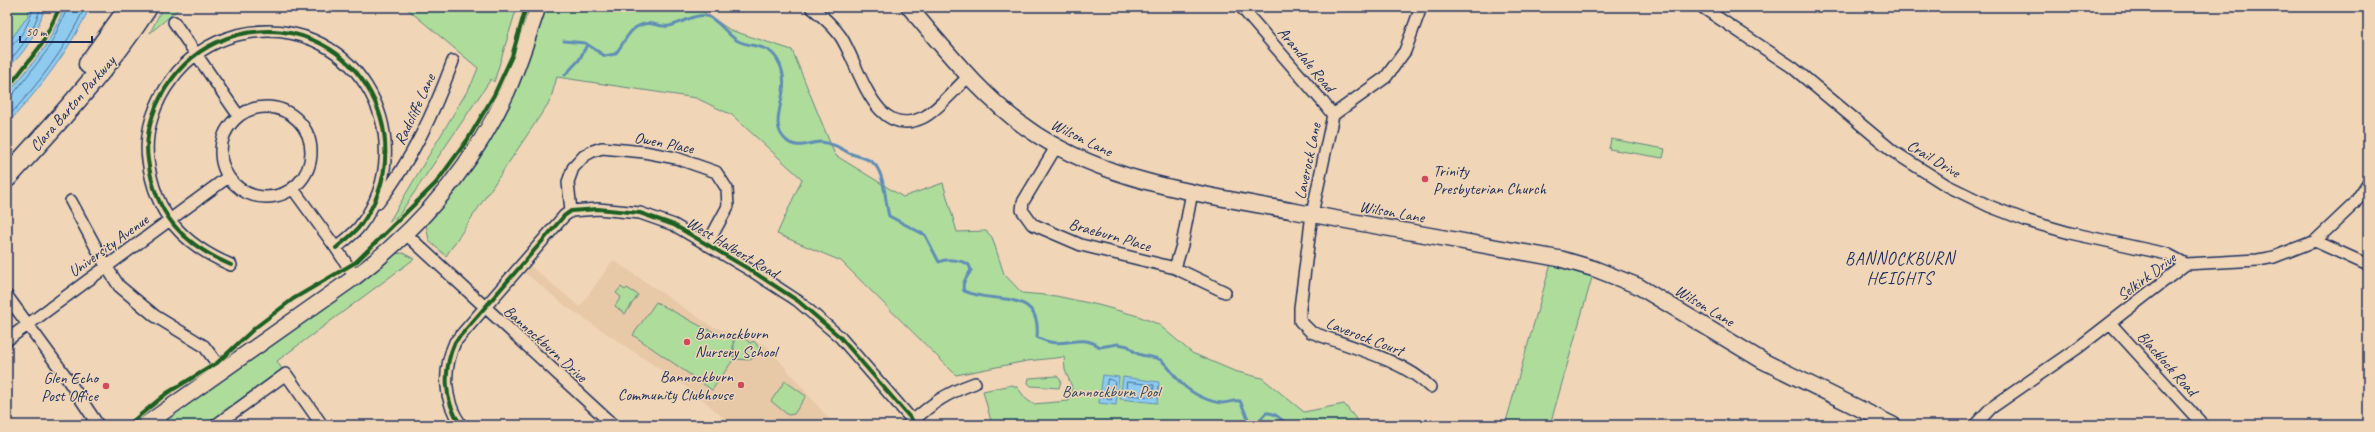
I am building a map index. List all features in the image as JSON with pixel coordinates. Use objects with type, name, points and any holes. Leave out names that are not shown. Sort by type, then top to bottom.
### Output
[{"type":"highway","name":"Clara Barton Parkway","points":[[7,177],[74,103],[128,37],[147,7]]},
{"type":"highway","name":"Clara Barton Parkway","points":[[7,157],[61,100],[127,11]]},
{"type":"main road","points":[[145,425],[355,277],[407,235],[462,171],[486,134],[507,92],[538,7]]},
{"type":"main road","name":"Wilson Lane","points":[[914,9],[969,76],[1007,112],[1035,134],[1087,163],[1113,172],[1192,192],[1561,259],[1595,269],[1638,286],[1763,361],[1893,425]]},
{"type":"street","points":[[812,7],[829,22],[842,38],[871,98],[879,108],[895,120],[912,122],[926,116],[969,76]]},
{"type":"street","name":"Arandale Road","points":[[1241,7],[1333,115]]},
{"type":"street","name":"Laverock Lane","points":[[1300,308],[1312,214],[1333,115],[1386,78],[1405,51],[1421,7]]},
{"type":"street","name":"Crail Drive","points":[[1702,7],[1792,67],[1894,152],[1946,185],[1989,206],[2028,221],[2070,233],[2167,254],[2186,264]]},
{"type":"street","points":[[174,22],[238,115]]},
{"type":"street","points":[[231,265],[207,255],[186,240],[169,220],[158,200],[150,178],[147,155],[149,132],[154,109],[165,88],[179,69],[196,54],[223,38],[254,31],[285,32],[316,41],[348,63],[364,80],[379,108],[386,138],[385,170],[376,200],[359,227],[336,248]]},
{"type":"street","name":"Radcliffe Lane","points":[[359,227],[389,189],[414,149],[436,106],[453,61]]},
{"type":"street","points":[[272,106],[289,112],[303,124],[310,141],[311,159],[305,176],[292,189],[276,196],[258,197],[241,190],[228,178],[221,156],[224,134],[238,115],[254,107],[272,106]]},
{"type":"street","name":"Braeburn Place","points":[[1056,147],[1023,202],[1022,210],[1032,224],[1081,245],[1175,268],[1225,292]]},
{"type":"street","name":"Owen Place","points":[[571,211],[568,182],[573,168],[584,156],[593,151],[602,148],[644,152],[676,158],[716,172],[727,189],[728,206],[707,245]]},
{"type":"street","name":"University Avenue","points":[[7,340],[228,178]]},
{"type":"street","name":"Selkirk Drive","points":[[1975,425],[1991,408],[2110,323],[2186,264],[2258,260],[2274,257],[2315,241],[2354,204],[2368,183]]},
{"type":"street","points":[[292,189],[336,248],[355,277]]},
{"type":"street","points":[[1175,268],[1182,245],[1192,192]]},
{"type":"street","points":[[71,202],[106,266],[119,286],[155,316],[200,343],[222,370]]},
{"type":"street","name":"West Halbert Road","points":[[571,211],[598,209],[640,213],[674,226],[781,289],[825,322],[852,349],[911,423]]},
{"type":"street","points":[[461,425],[449,402],[447,370],[450,353],[455,342],[483,308],[571,211]]},
{"type":"street","name":"Bannockburn Drive","points":[[407,235],[483,308],[613,425]]},
{"type":"street","points":[[2315,241],[2368,265]]},
{"type":"street","points":[[7,296],[98,425]]},
{"type":"street","name":"Laverock Court","points":[[1300,308],[1300,321],[1311,332],[1406,368],[1421,378],[1430,387]]},
{"type":"street","name":"Blacklock Road","points":[[2110,323],[2203,425]]},
{"type":"street","points":[[216,425],[286,374],[322,425]]},
{"type":"street","points":[[911,423],[930,405],[951,391],[975,383]]},
{"type":"shaded area","name":"Bannockburn Nursery School","points":[[613,260],[711,326],[766,345],[834,425],[732,425],[694,392],[567,307],[523,271],[529,265],[580,307]]},
{"type":"green space","points":[[7,7],[29,7],[28,16],[7,45]]},
{"type":"green space","points":[[163,7],[181,7],[150,33]]},
{"type":"green space","points":[[405,7],[517,7],[494,82],[491,79],[399,215],[389,222],[472,83],[478,68]]},
{"type":"green space","name":"Bannockburn Pool","points":[[544,7],[696,7],[730,30],[792,50],[835,155],[903,197],[943,183],[957,232],[986,231],[992,237],[1004,274],[1022,293],[1056,296],[1098,305],[1138,316],[1158,324],[1192,353],[1234,371],[1262,378],[1304,412],[1344,404],[1361,425],[992,425],[983,391],[1012,385],[1017,387],[1026,399],[1033,404],[1069,401],[1072,387],[1065,370],[1064,357],[1027,361],[956,375],[841,261],[777,234],[802,179],[732,115],[696,98],[557,77],[550,101],[446,256],[429,241],[426,223],[462,180]]},
{"type":"green space","points":[[1611,139],[1665,149],[1663,158],[1609,149]]},
{"type":"green space","points":[[403,253],[414,259],[277,361],[283,371],[208,425],[154,425],[393,254]]},
{"type":"green space","points":[[1551,263],[1593,274],[1550,425],[1505,425]]},
{"type":"green space","points":[[621,287],[625,290],[627,288],[638,295],[625,314],[615,306],[621,297],[616,293]]},
{"type":"green space","points":[[656,302],[704,328],[733,339],[733,360],[712,390],[633,335]]},
{"type":"green space","points":[[741,335],[750,343],[754,341],[762,352],[750,360],[734,359],[734,340]]},
{"type":"green space","points":[[1057,376],[1061,381],[1059,388],[1031,386],[1028,383],[1029,378]]},
{"type":"green space","points":[[785,381],[806,396],[794,414],[788,415],[771,401]]},
{"type":"water","points":[[29,7],[45,7],[39,24],[26,48],[7,68],[7,45],[28,16]]},
{"type":"water","points":[[65,7],[90,7],[73,39],[53,69],[7,124],[7,95],[46,46]]},
{"type":"water","points":[[1103,375],[1119,377],[1116,405],[1099,403]]},
{"type":"water","points":[[1123,377],[1159,382],[1157,403],[1120,399]]},
{"type":"waterway","points":[[564,41],[585,43],[605,56],[615,54],[629,33],[640,25],[649,24],[669,26],[703,15],[711,18],[738,41],[769,50],[777,59],[782,71],[784,82],[778,124],[780,133],[787,141],[795,145],[804,145],[817,142],[829,143],[872,162],[880,172],[889,216],[925,235],[939,262],[954,260],[969,265],[971,270],[963,285],[964,291],[976,295],[1013,300],[1024,304],[1032,311],[1036,321],[1037,337],[1046,341],[1055,343],[1085,341],[1100,347],[1118,344],[1128,346],[1140,355],[1161,360],[1183,385],[1201,397],[1222,403],[1240,401],[1250,423],[1259,421],[1266,413],[1270,413],[1276,415],[1288,425]]},
{"type":"waterway","points":[[565,75],[579,60],[587,45]]},
{"type":"cycle path","points":[[7,89],[42,44],[60,7]]},
{"type":"cycle path","points":[[128,425],[167,393],[217,363],[256,327],[293,299],[356,262],[436,183],[468,139],[494,95],[512,56],[526,7]]},
{"type":"cycle path","points":[[231,265],[198,247],[185,237],[174,225],[164,211],[157,196],[152,179],[147,149],[149,128],[152,117],[166,88],[178,71],[193,57],[209,46],[237,35],[278,31],[313,40],[344,59],[366,86],[381,118],[385,154],[379,191],[360,226],[352,235],[336,248]]},
{"type":"cycle path","points":[[461,425],[451,405],[447,384],[448,363],[455,342],[564,216],[571,211],[598,209],[640,213],[674,225],[752,271],[798,301],[840,337],[913,421]]},
{"type":"place","name":"Trinity Presbyterian Church","points":[[1425,179]]},
{"type":"place","name":"Bannockburn Nursery School","points":[[687,342]]},
{"type":"place","name":"Bannockburn Community Clubhouse","points":[[741,385]]},
{"type":"place","name":"Glen Echo Post Office","points":[[106,386]]},
{"type":"district","name":"BANNOCKBURN HEIGHTS","points":[[1900,268]]}]
